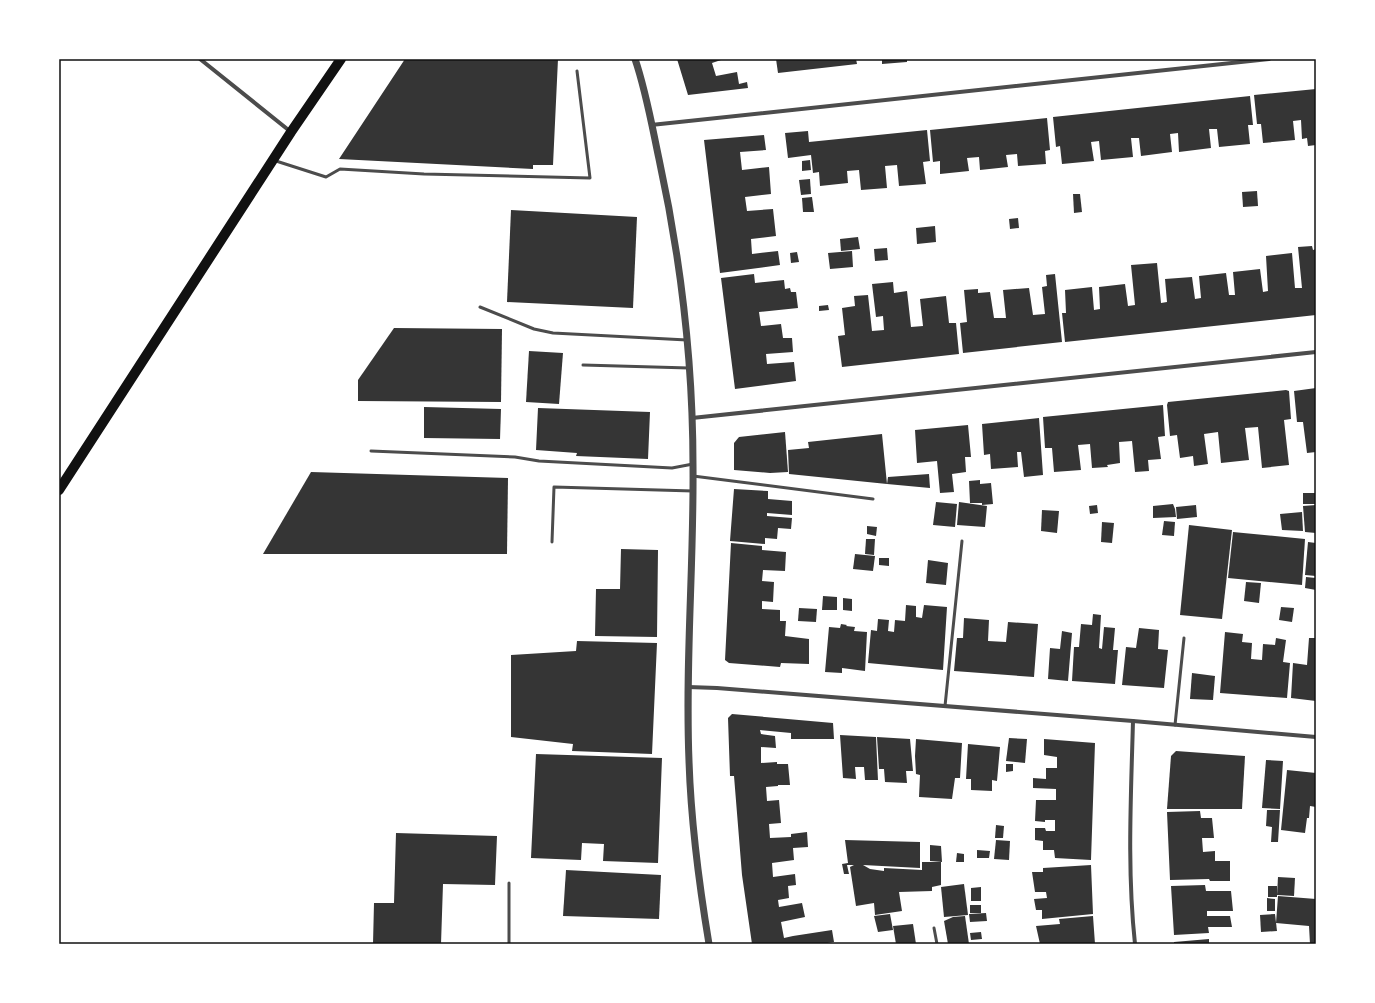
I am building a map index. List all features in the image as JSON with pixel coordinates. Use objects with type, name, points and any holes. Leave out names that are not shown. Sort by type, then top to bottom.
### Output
[{"type":"main road","points":[[59,490],[291,132],[342,59]]},
{"type":"street","points":[[200,59],[291,132]]},
{"type":"street","points":[[635,59],[651,125],[672,228],[681,286],[687,340],[692,418],[693,464],[688,687],[689,761],[695,845],[709,944]]},
{"type":"street","points":[[651,125],[1269,59]]},
{"type":"street","points":[[692,418],[1316,352]]},
{"type":"street","points":[[688,687],[945,706],[1316,737]]},
{"type":"street","points":[[1133,721],[1130,863],[1135,944]]},
{"type":"lane","points":[[274,160],[326,177],[340,169],[424,174],[590,178],[577,72]]},
{"type":"lane","points":[[480,307],[534,329],[553,333],[687,340]]},
{"type":"lane","points":[[583,365],[689,368]]},
{"type":"lane","points":[[372,452],[515,457],[539,461],[672,468],[693,464]]},
{"type":"lane","points":[[693,476],[873,499]]},
{"type":"lane","points":[[552,542],[554,487],[693,491]]},
{"type":"lane","points":[[945,706],[962,541]]},
{"type":"lane","points":[[1176,725],[1184,638]]},
{"type":"lane","points":[[509,883],[509,944]]},
{"type":"lane","points":[[934,928],[937,944]]},
{"type":"building","points":[[405,59],[558,59],[553,165],[533,165],[533,169],[339,159]]},
{"type":"building","points":[[677,59],[724,59],[712,63],[716,76],[737,72],[739,84],[747,82],[748,88],[688,95]]},
{"type":"building","points":[[776,59],[856,59],[857,64],[778,73]]},
{"type":"building","points":[[882,59],[907,59],[907,62],[882,64]]},
{"type":"building","points":[[1316,89],[1316,145],[1308,146],[1307,138],[1302,139],[1301,120],[1293,121],[1295,140],[1263,143],[1261,124],[1257,124],[1254,95]]},
{"type":"building","points":[[1250,96],[1253,125],[1248,125],[1250,144],[1219,147],[1217,129],[1209,129],[1211,148],[1179,152],[1178,133],[1170,134],[1172,152],[1141,156],[1139,138],[1131,138],[1133,157],[1101,160],[1099,141],[1091,142],[1094,161],[1062,164],[1060,146],[1056,147],[1053,117]]},
{"type":"building","points":[[1047,118],[1050,150],[1045,151],[1046,164],[1018,166],[1017,154],[1006,155],[1008,167],[980,170],[979,157],[967,158],[969,171],[940,174],[940,161],[933,162],[930,130]]},
{"type":"building","points":[[927,130],[930,161],[923,162],[926,184],[899,186],[897,165],[885,166],[887,188],[861,190],[859,170],[847,171],[848,183],[820,186],[819,172],[813,173],[811,155],[788,158],[785,133],[808,131],[809,142]]},
{"type":"building","points":[[764,135],[766,150],[740,152],[742,170],[769,167],[771,194],[745,197],[747,211],[773,209],[776,236],[751,239],[752,254],[778,251],[780,265],[720,273],[704,140]]},
{"type":"building","points":[[810,160],[811,170],[802,171],[802,161]]},
{"type":"building","points":[[810,179],[811,194],[801,195],[799,180]]},
{"type":"building","points":[[1257,191],[1258,206],[1243,207],[1242,192]]},
{"type":"building","points":[[1073,194],[1080,194],[1082,212],[1074,213]]},
{"type":"building","points":[[812,197],[814,212],[803,212],[802,198]]},
{"type":"building","points":[[511,210],[637,217],[633,308],[507,302]]},
{"type":"building","points":[[1018,218],[1019,228],[1010,229],[1009,219]]},
{"type":"building","points":[[935,226],[936,242],[917,244],[916,228]]},
{"type":"building","points":[[858,237],[860,249],[841,251],[840,239]]},
{"type":"building","points":[[1312,246],[1313,250],[1316,249],[1316,315],[1065,342],[1062,313],[1066,313],[1065,290],[1092,287],[1094,310],[1100,309],[1099,287],[1125,284],[1128,306],[1135,305],[1131,265],[1157,263],[1161,303],[1167,302],[1165,279],[1192,277],[1195,299],[1201,298],[1199,276],[1226,273],[1229,295],[1235,295],[1233,272],[1260,269],[1263,292],[1268,291],[1266,256],[1292,253],[1295,288],[1302,288],[1298,247]]},
{"type":"building","points":[[887,248],[888,260],[875,261],[874,249]]},
{"type":"building","points":[[852,251],[853,267],[830,269],[828,253]]},
{"type":"building","points":[[797,252],[799,262],[791,263],[790,253]]},
{"type":"building","points":[[754,274],[755,283],[784,280],[785,289],[790,288],[791,292],[796,292],[798,308],[759,312],[761,326],[781,324],[783,338],[792,338],[793,352],[766,354],[767,364],[794,362],[796,381],[735,389],[721,278]]},
{"type":"building","points":[[1055,274],[1062,342],[963,353],[960,323],[967,322],[964,290],[978,289],[978,293],[990,292],[994,318],[1006,318],[1003,290],[1029,288],[1033,315],[1045,314],[1042,287],[1047,286],[1046,275]]},
{"type":"building","points":[[893,282],[894,293],[907,291],[911,327],[923,326],[920,299],[946,296],[949,323],[956,323],[959,354],[842,367],[838,336],[845,335],[842,308],[855,306],[854,296],[868,295],[872,331],[884,330],[883,316],[876,317],[872,284]]},
{"type":"building","points":[[828,305],[829,310],[819,311],[819,306]]},
{"type":"building","points":[[394,328],[502,329],[501,402],[358,401],[358,380]]},
{"type":"building","points":[[529,351],[563,353],[559,404],[526,402]]},
{"type":"building","points":[[1316,388],[1316,452],[1307,453],[1303,422],[1297,422],[1294,391]]},
{"type":"building","points":[[1286,390],[1289,391],[1291,419],[1284,420],[1289,465],[1262,468],[1258,427],[1245,428],[1249,460],[1221,463],[1218,432],[1204,434],[1208,464],[1194,466],[1193,456],[1180,458],[1177,435],[1170,436],[1168,402]]},
{"type":"building","points":[[1163,405],[1165,436],[1158,437],[1161,459],[1148,460],[1149,471],[1135,472],[1132,441],[1119,442],[1120,463],[1107,465],[1108,467],[1092,468],[1090,444],[1078,445],[1081,470],[1054,472],[1052,448],[1045,448],[1043,417]]},
{"type":"building","points":[[424,407],[501,409],[500,439],[424,438]]},
{"type":"building","points":[[538,408],[650,412],[648,459],[576,456],[577,453],[536,450]]},
{"type":"building","points":[[1039,418],[1043,475],[1024,477],[1021,452],[1017,452],[1018,467],[991,469],[990,454],[984,455],[982,424]]},
{"type":"building","points":[[968,425],[971,457],[965,457],[966,472],[952,474],[954,492],[940,493],[937,461],[917,463],[915,430]]},
{"type":"building","points":[[785,432],[788,472],[770,473],[734,470],[734,443],[739,437]]},
{"type":"building","points":[[882,434],[887,484],[789,474],[788,450],[809,448],[808,442]]},
{"type":"building","points":[[311,472],[508,478],[507,554],[263,554]]},
{"type":"building","points":[[929,474],[930,488],[887,484],[888,477]]},
{"type":"building","points":[[980,480],[980,484],[991,483],[993,504],[982,505],[982,503],[970,503],[969,481]]},
{"type":"building","points":[[734,489],[768,491],[768,499],[792,501],[792,515],[767,513],[767,516],[792,518],[791,529],[778,528],[777,539],[765,538],[765,544],[730,541]]},
{"type":"building","points":[[1303,493],[1316,493],[1316,504],[1303,504]]},
{"type":"building","points":[[936,502],[957,504],[955,527],[933,525]]},
{"type":"building","points":[[959,502],[987,506],[985,527],[957,525]]},
{"type":"building","points":[[1173,504],[1176,517],[1153,518],[1153,506]]},
{"type":"building","points":[[1097,505],[1098,513],[1090,514],[1089,506]]},
{"type":"building","points":[[1196,505],[1197,517],[1177,519],[1176,507]]},
{"type":"building","points":[[1316,505],[1316,533],[1305,532],[1303,506]]},
{"type":"building","points":[[1042,510],[1059,511],[1057,533],[1041,531]]},
{"type":"building","points":[[1302,512],[1303,531],[1282,530],[1280,514]]},
{"type":"building","points":[[1164,521],[1175,522],[1174,536],[1162,535]]},
{"type":"building","points":[[1102,522],[1114,523],[1112,543],[1101,542]]},
{"type":"building","points":[[1189,525],[1232,530],[1222,619],[1180,615]]},
{"type":"building","points":[[867,526],[877,527],[876,536],[867,534]]},
{"type":"building","points":[[1233,532],[1305,539],[1302,585],[1228,578]]},
{"type":"building","points":[[866,539],[875,539],[874,555],[865,554]]},
{"type":"building","points":[[1308,542],[1316,543],[1316,576],[1305,575]]},
{"type":"building","points":[[731,543],[762,546],[762,550],[786,552],[785,571],[763,570],[762,581],[774,582],[773,602],[762,601],[762,609],[780,610],[780,621],[786,621],[785,636],[809,639],[809,664],[781,663],[780,667],[729,663],[725,660]]},
{"type":"building","points":[[621,549],[658,550],[657,637],[595,636],[596,589],[620,589]]},
{"type":"building","points":[[855,554],[875,556],[873,571],[853,569]]},
{"type":"building","points":[[879,558],[889,558],[889,566],[879,565]]},
{"type":"building","points":[[928,560],[948,563],[946,585],[926,583]]},
{"type":"building","points":[[1306,577],[1316,578],[1316,590],[1305,588]]},
{"type":"building","points":[[1246,582],[1261,583],[1259,603],[1244,601]]},
{"type":"building","points":[[823,596],[837,597],[837,610],[822,610]]},
{"type":"building","points":[[843,598],[852,599],[852,611],[843,610]]},
{"type":"building","points":[[906,605],[916,606],[916,617],[922,618],[924,605],[947,607],[943,670],[868,663],[871,630],[877,631],[878,619],[889,620],[888,631],[894,632],[895,620],[905,621]]},
{"type":"building","points":[[1281,607],[1294,608],[1292,622],[1279,620]]},
{"type":"building","points":[[799,608],[817,609],[816,622],[798,621]]},
{"type":"building","points":[[1093,614],[1101,615],[1099,648],[1102,649],[1104,627],[1115,628],[1113,650],[1118,650],[1115,684],[1072,681],[1074,647],[1079,647],[1081,624],[1092,625]]},
{"type":"building","points":[[964,618],[989,620],[988,641],[1006,642],[1008,622],[1038,624],[1034,677],[954,671],[957,638],[963,638]]},
{"type":"building","points":[[841,624],[855,627],[854,631],[867,632],[865,671],[842,668],[842,673],[825,672],[829,627],[840,628]]},
{"type":"building","points":[[1139,628],[1159,630],[1158,649],[1168,650],[1164,688],[1122,685],[1126,647],[1136,648]]},
{"type":"building","points":[[1062,631],[1072,633],[1068,681],[1048,679],[1050,648],[1060,649]]},
{"type":"building","points":[[1225,632],[1243,634],[1242,642],[1252,643],[1251,659],[1262,660],[1263,644],[1275,645],[1276,638],[1286,640],[1283,662],[1290,663],[1287,698],[1220,693]]},
{"type":"building","points":[[1309,638],[1316,638],[1316,701],[1291,698],[1293,663],[1307,665]]},
{"type":"building","points":[[577,641],[657,643],[652,754],[572,751],[573,744],[511,737],[511,655],[576,651]]},
{"type":"building","points":[[1192,673],[1215,676],[1213,700],[1190,699]]},
{"type":"building","points":[[732,714],[833,723],[834,739],[791,739],[791,733],[760,730],[761,734],[775,736],[776,748],[761,747],[761,763],[777,762],[777,764],[788,764],[790,785],[766,787],[767,801],[779,800],[781,823],[769,824],[770,838],[791,837],[791,834],[807,832],[808,847],[793,848],[794,860],[772,863],[773,877],[795,874],[796,885],[788,886],[789,898],[778,900],[779,907],[802,903],[805,917],[781,922],[784,938],[832,930],[834,942],[821,944],[752,944],[742,875],[734,776],[730,776],[728,718]]},
{"type":"building","points":[[840,735],[876,737],[878,780],[865,780],[864,767],[855,767],[856,779],[843,778]]},
{"type":"building","points":[[877,737],[910,739],[913,771],[906,771],[907,783],[885,782],[884,769],[879,769]]},
{"type":"building","points":[[1009,738],[1027,739],[1025,763],[1006,761]]},
{"type":"building","points":[[916,739],[962,743],[960,778],[955,778],[952,799],[919,797],[920,775],[916,774]]},
{"type":"building","points":[[1044,739],[1095,743],[1091,860],[1055,858],[1054,850],[1043,850],[1043,841],[1035,840],[1035,828],[1045,828],[1046,831],[1055,831],[1055,820],[1045,820],[1045,822],[1035,821],[1036,800],[1056,800],[1056,789],[1033,788],[1033,778],[1046,779],[1046,768],[1057,768],[1057,757],[1044,755]]},
{"type":"building","points":[[968,744],[1000,747],[997,781],[992,780],[992,791],[971,790],[971,779],[966,779]]},
{"type":"building","points":[[1176,751],[1245,756],[1242,809],[1167,809],[1171,756]]},
{"type":"building","points":[[536,754],[662,758],[658,863],[603,861],[604,844],[582,843],[581,860],[531,858]]},
{"type":"building","points":[[1266,760],[1283,761],[1280,809],[1262,808]]},
{"type":"building","points":[[1006,764],[1013,764],[1013,771],[1006,772]]},
{"type":"building","points":[[1287,770],[1316,773],[1316,807],[1310,806],[1309,818],[1307,818],[1305,833],[1281,830]]},
{"type":"building","points":[[1267,810],[1280,810],[1278,842],[1271,842],[1272,827],[1266,826]]},
{"type":"building","points":[[1200,811],[1201,818],[1212,818],[1214,838],[1202,838],[1203,852],[1215,851],[1215,861],[1230,861],[1230,881],[1210,881],[1209,879],[1170,880],[1167,812]]},
{"type":"building","points":[[996,825],[1004,826],[1003,838],[995,838]]},
{"type":"building","points":[[396,833],[497,836],[495,885],[443,884],[441,944],[373,944],[374,903],[394,903]]},
{"type":"building","points":[[845,840],[920,842],[920,868],[863,865],[870,869],[884,871],[884,868],[922,870],[922,862],[941,862],[941,885],[932,887],[932,891],[899,892],[902,911],[875,915],[874,903],[856,906],[850,867],[854,865],[847,865],[849,874],[844,874],[842,864],[848,863]]},
{"type":"building","points":[[996,840],[1010,841],[1009,860],[994,859]]},
{"type":"building","points":[[930,845],[941,846],[942,862],[930,861]]},
{"type":"building","points":[[977,850],[990,851],[989,858],[977,858]]},
{"type":"building","points":[[957,853],[964,854],[964,862],[956,862]]},
{"type":"building","points":[[1091,865],[1093,914],[1042,919],[1042,910],[1036,910],[1034,899],[1047,898],[1046,892],[1035,892],[1032,872],[1043,872],[1043,868]]},
{"type":"building","points":[[566,870],[661,875],[659,919],[563,916]]},
{"type":"building","points":[[1278,877],[1295,878],[1294,896],[1277,895]]},
{"type":"building","points":[[964,884],[968,915],[944,917],[941,887]]},
{"type":"building","points":[[1205,885],[1206,891],[1231,891],[1233,911],[1207,911],[1207,916],[1230,916],[1232,927],[1208,927],[1209,933],[1174,935],[1171,886]]},
{"type":"building","points":[[1268,886],[1277,886],[1277,897],[1268,897]]},
{"type":"building","points":[[981,887],[981,901],[971,901],[971,888]]},
{"type":"building","points":[[1278,896],[1316,899],[1316,944],[1310,944],[1309,926],[1276,923]]},
{"type":"building","points":[[1267,898],[1275,899],[1275,911],[1267,911]]},
{"type":"building","points":[[970,905],[981,905],[981,913],[970,913]]},
{"type":"building","points":[[986,913],[987,921],[970,922],[969,914]]},
{"type":"building","points":[[890,914],[893,930],[878,932],[874,916]]},
{"type":"building","points":[[1275,914],[1277,931],[1261,932],[1260,915]]},
{"type":"building","points":[[965,916],[969,944],[948,944],[944,921],[953,917]]},
{"type":"building","points":[[1093,916],[1095,944],[1040,944],[1036,926],[1060,924],[1059,919]]},
{"type":"building","points":[[913,924],[916,944],[896,944],[893,926]]},
{"type":"building","points":[[981,932],[982,939],[971,940],[970,933]]},
{"type":"building","points":[[1209,939],[1209,944],[1174,944],[1174,942]]}]
